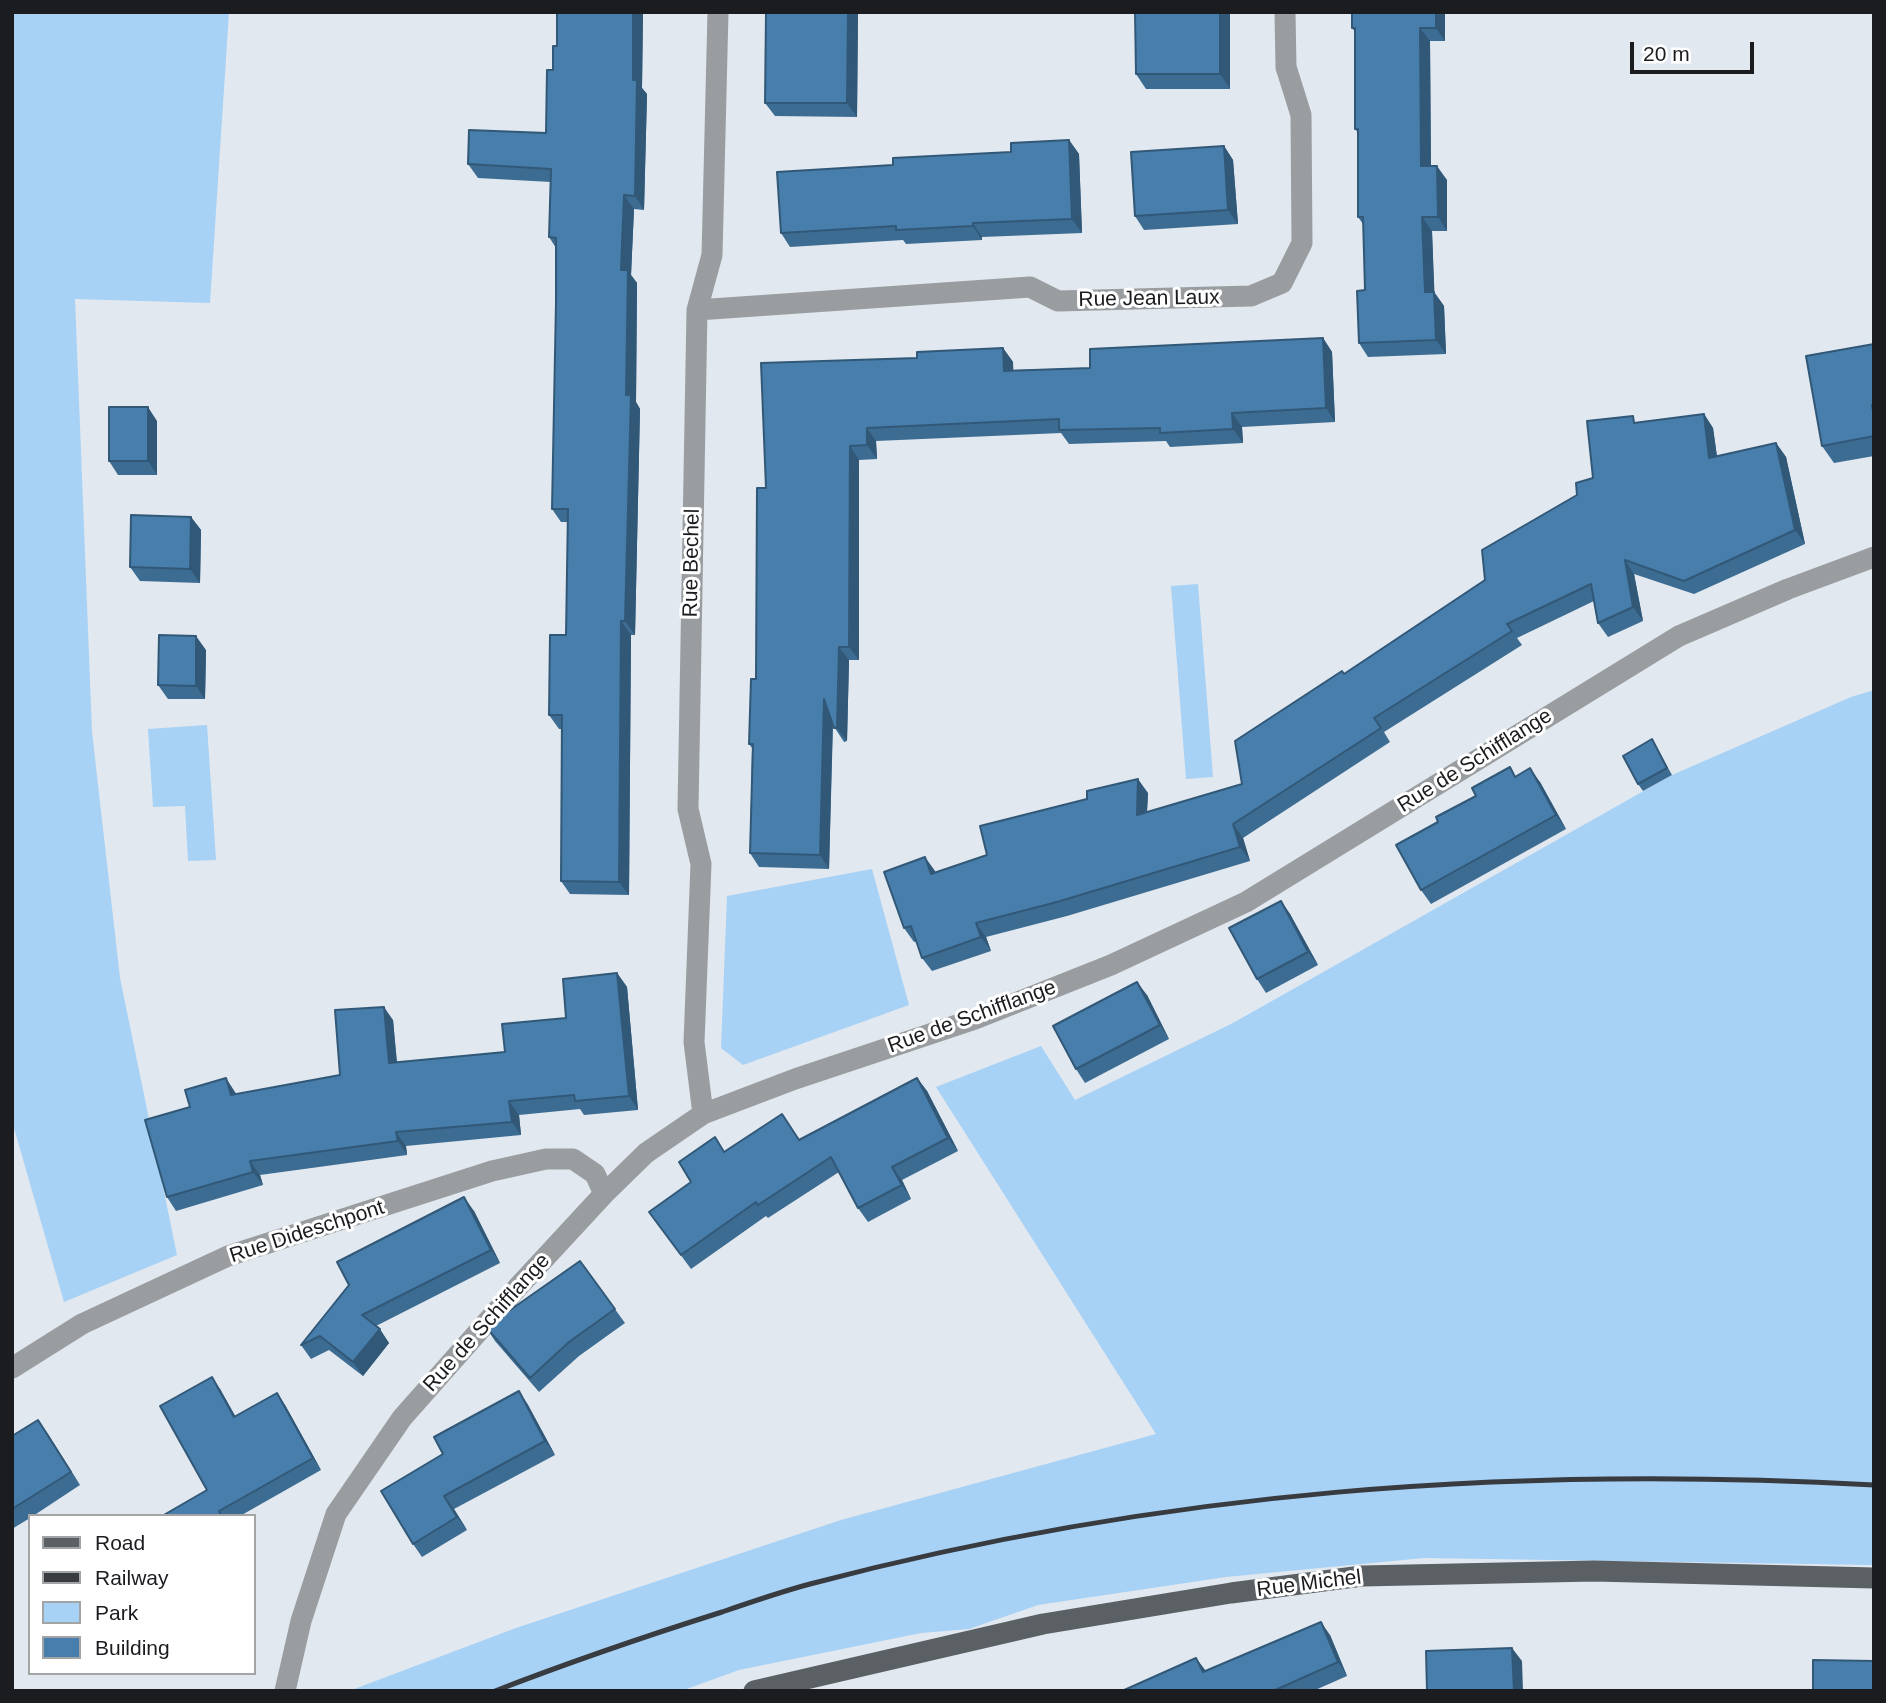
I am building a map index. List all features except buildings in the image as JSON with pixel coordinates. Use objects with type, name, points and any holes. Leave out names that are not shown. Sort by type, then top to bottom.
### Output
[{"type":"main road","name":"Rue Michel","points":[[754,1691],[1043,1624],[1231,1593],[1362,1576],[1594,1571],[1874,1578]]},
{"type":"street","name":"Rue Bechel","points":[[703,1114],[694,1042],[701,864],[688,809],[697,310],[712,255],[718,12]]},
{"type":"street","name":"Rue Jean Laux","points":[[697,310],[1030,287],[1058,301],[1251,296],[1282,283],[1302,243],[1301,115],[1286,67],[1285,12]]},
{"type":"street","name":"Rue de Schifflange","points":[[285,1691],[301,1621],[337,1514],[402,1418],[604,1194],[646,1153],[703,1114],[795,1079],[975,1020],[1111,965],[1234,908],[1679,636],[1788,589],[1874,557]]},
{"type":"street","name":"Rue Dideschpont","points":[[12,1368],[82,1324],[228,1256],[492,1171],[546,1159],[573,1159],[595,1174],[604,1194]]},
{"type":"green space","points":[[12,12],[229,12],[210,303],[75,299],[92,732],[120,978],[177,1255],[64,1302],[12,1121]]},
{"type":"green space","points":[[1198,584],[1213,777],[1186,779],[1171,586]]},
{"type":"green space","points":[[1874,690],[1874,1565],[1424,1558],[1226,1577],[1038,1605],[969,1629],[921,1633],[739,1670],[681,1691],[349,1691],[516,1628],[841,1520],[1156,1434],[936,1087],[1041,1046],[1075,1100],[1233,1023],[1672,775],[1851,697]]},
{"type":"green space","points":[[207,725],[216,860],[188,861],[185,806],[153,807],[148,729]]},
{"type":"green space","points":[[872,869],[909,1005],[743,1065],[721,1048],[727,896]]},
{"type":"railway","points":[[495,1691],[637,1640],[810,1584],[942,1552],[1074,1526],[1338,1492],[1471,1483],[1604,1479],[1874,1485]]}]
